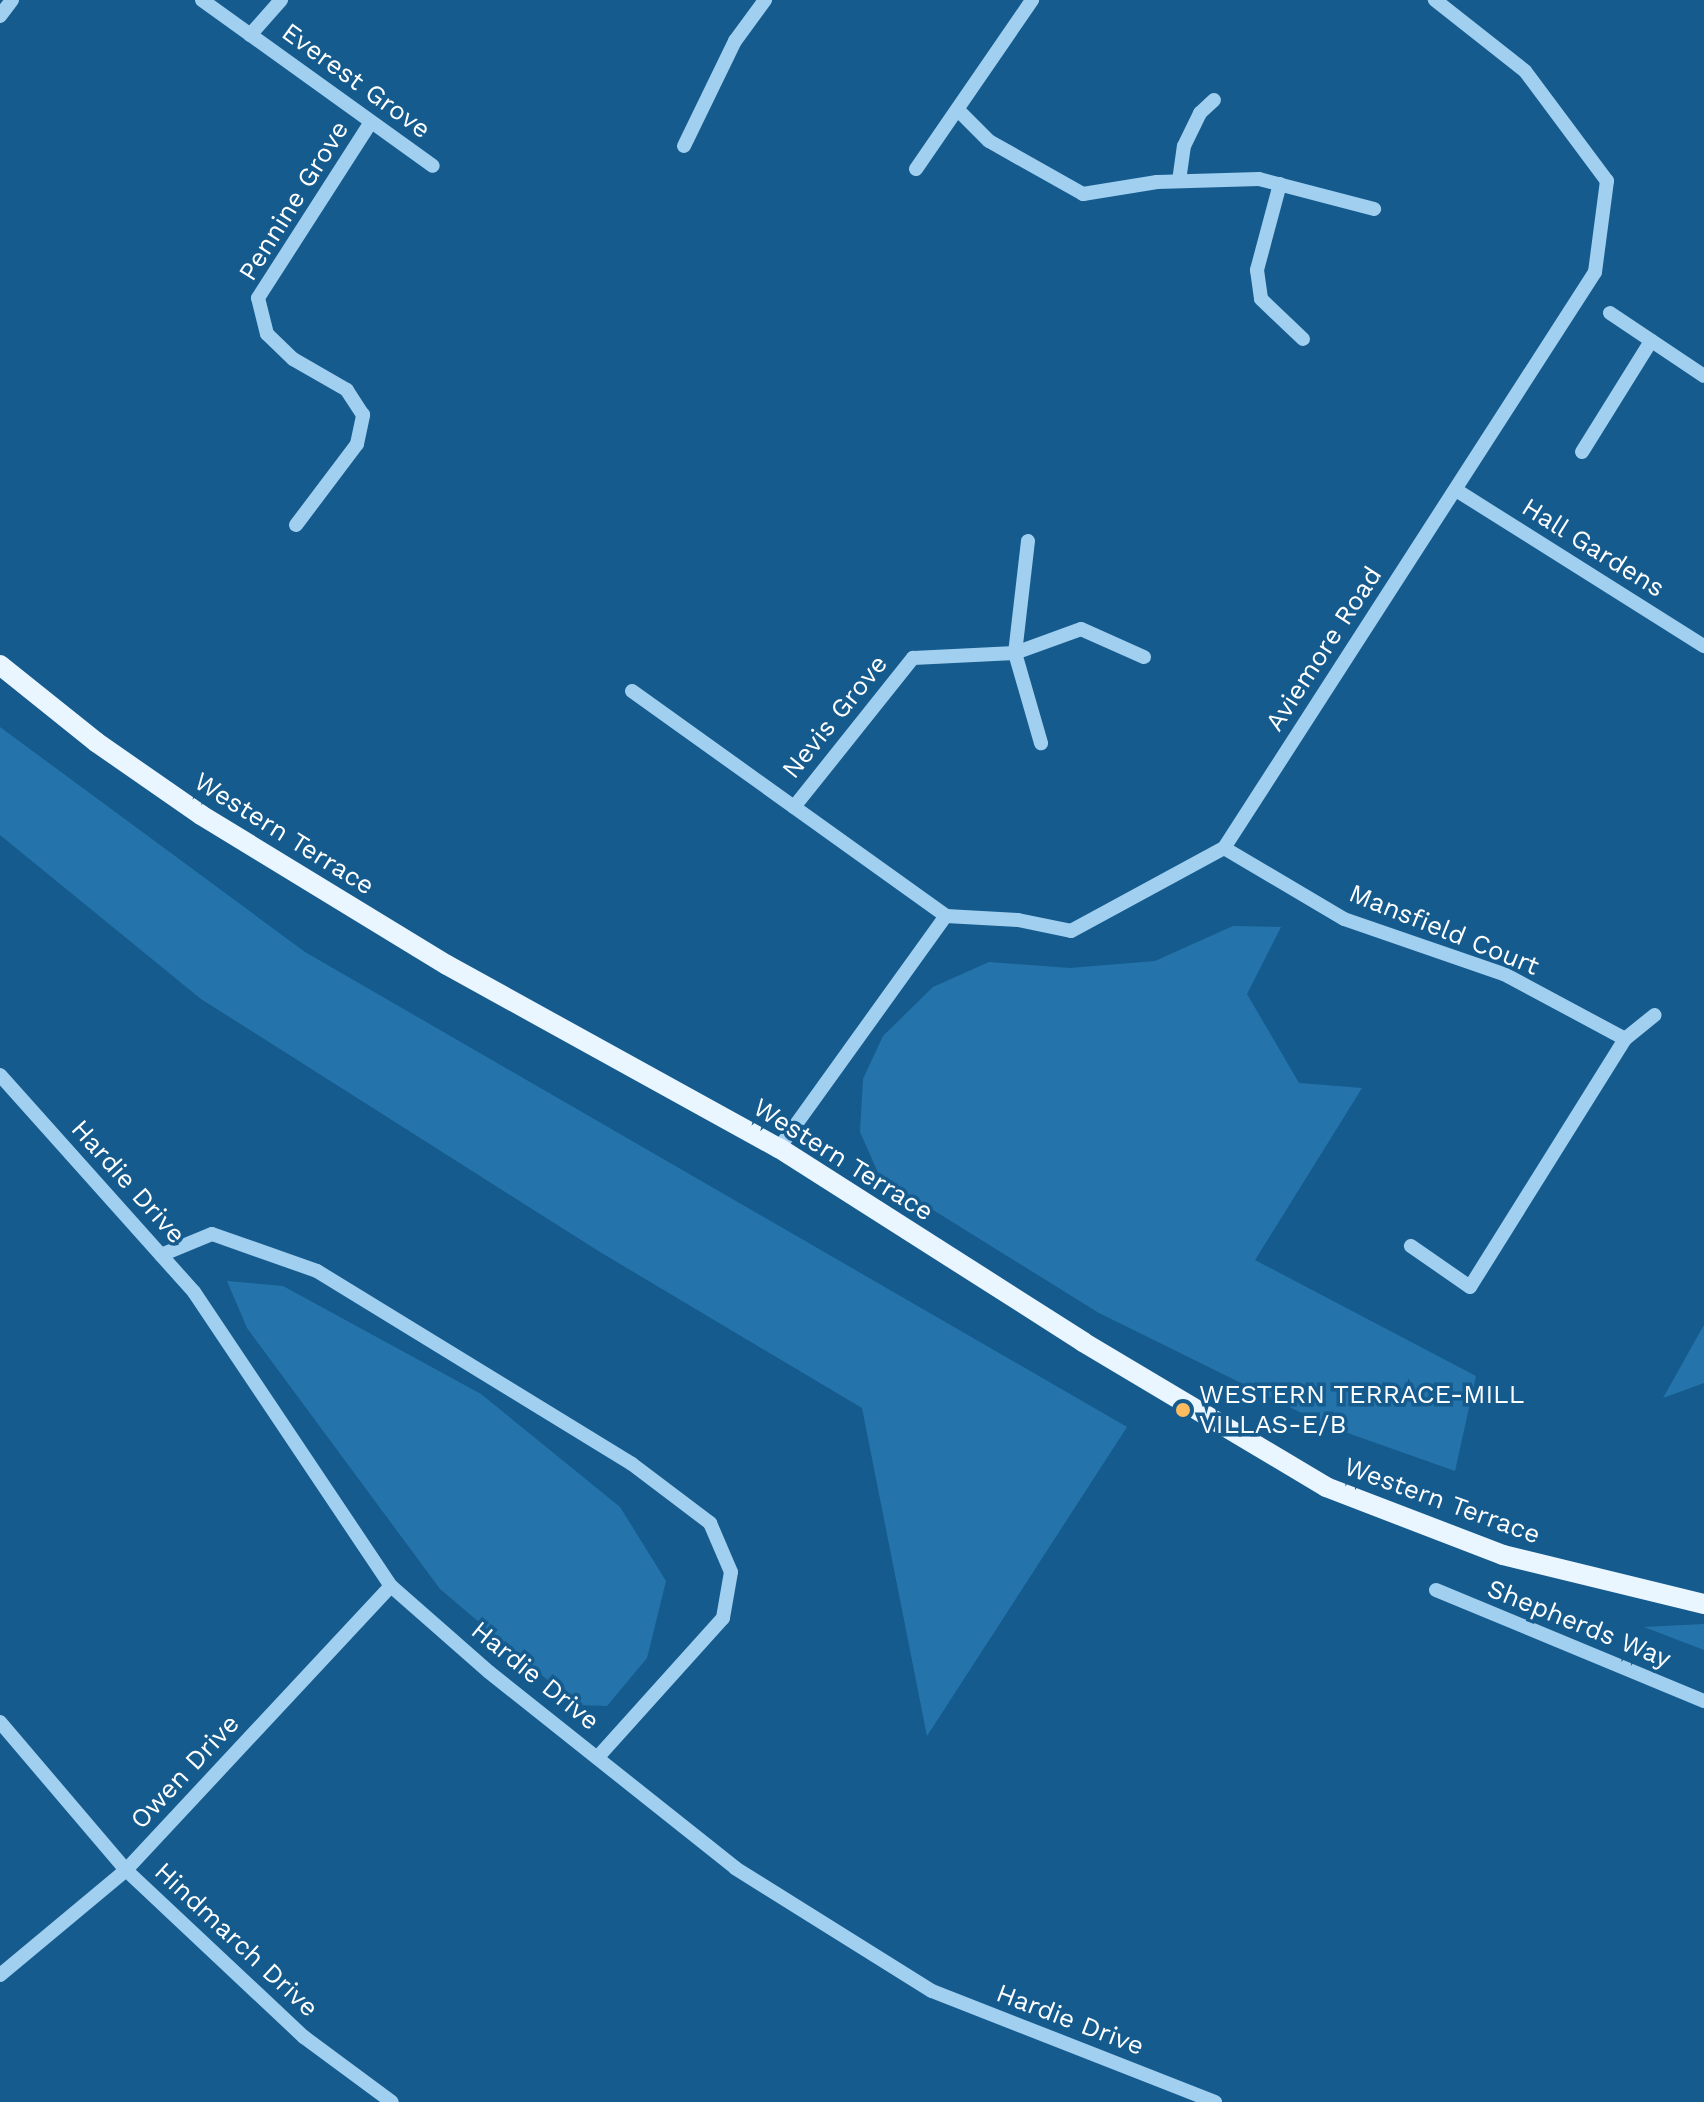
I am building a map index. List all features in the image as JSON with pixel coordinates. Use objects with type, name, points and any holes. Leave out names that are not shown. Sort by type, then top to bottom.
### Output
[{"type":"main road","name":"Western Terrace","points":[[0,665],[96,742],[201,815],[447,965],[779,1148],[1083,1342],[1326,1487],[1503,1555],[1704,1604]]},
{"type":"street","points":[[0,16],[12,0]]},
{"type":"street","name":"Everest Grove","points":[[202,0],[433,166]]},
{"type":"street","name":"Everest Grove","points":[[250,35],[281,0]]},
{"type":"street","points":[[684,146],[735,41],[765,0]]},
{"type":"street","points":[[916,169],[959,111],[1032,0]]},
{"type":"street","name":"Aviemore Road","points":[[946,916],[1018,920],[1071,931],[1224,848],[1595,272],[1607,181],[1525,71],[1435,0]]},
{"type":"street","points":[[1179,181],[1184,146],[1200,113],[1214,100]]},
{"type":"street","points":[[959,111],[989,141],[1083,194],[1179,181],[1259,179],[1374,209]]},
{"type":"street","name":"Pennine Grove","points":[[296,525],[357,444],[363,415],[347,390],[293,359],[267,334],[258,298],[371,122]]},
{"type":"street","points":[[1280,184],[1257,270],[1261,299],[1303,339]]},
{"type":"street","points":[[1610,313],[1704,376]]},
{"type":"street","points":[[1582,452],[1651,341]]},
{"type":"street","name":"Hall Gardens","points":[[1456,490],[1704,646]]},
{"type":"street","points":[[1028,541],[1015,653],[1041,743]]},
{"type":"street","name":"Nevis Grove","points":[[794,807],[913,658],[1015,653],[1081,629],[1144,657]]},
{"type":"street","points":[[632,691],[946,916],[779,1148]]},
{"type":"street","name":"Mansfield Court","points":[[1224,848],[1344,919],[1504,974],[1625,1039]]},
{"type":"street","points":[[1411,1246],[1470,1287],[1625,1039],[1655,1015]]},
{"type":"street","name":"Hardie Drive","points":[[0,1075],[194,1292],[391,1586],[597,1758],[735,1868],[932,1991],[1215,2102]]},
{"type":"street","points":[[161,1255],[212,1234],[317,1271],[632,1464],[710,1523],[731,1572],[723,1618],[597,1758]]},
{"type":"street","name":"Owen Drive","points":[[0,1975],[126,1870],[391,1586]]},
{"type":"street","name":"Shepherds Way","points":[[1436,1590],[1704,1701]]},
{"type":"street","name":"Hindmarch Drive","points":[[0,1722],[126,1870],[304,2037],[392,2102]]},
{"type":"shaded area","points":[[0,727],[305,952],[1127,1427],[927,1736],[862,1408],[600,1252],[201,999],[0,835]]},
{"type":"shaded area","points":[[1233,926],[1281,927],[1247,994],[1299,1083],[1362,1088],[1255,1260],[1476,1376],[1455,1471],[1328,1426],[1099,1313],[880,1177],[860,1132],[863,1079],[883,1036],[933,987],[989,962],[1070,968],[1155,961]]},
{"type":"shaded area","points":[[227,1281],[283,1286],[481,1394],[620,1507],[666,1581],[647,1658],[607,1706],[577,1705],[440,1589],[247,1328]]},
{"type":"shaded area","points":[[1704,1325],[1704,1383],[1663,1398]]},
{"type":"shaded area","points":[[1704,1624],[1704,1650],[1644,1627]]},
{"type":"place","name":"WESTERN TERRACE-MILL VILLAS-E/B","points":[[1183,1410]]}]
